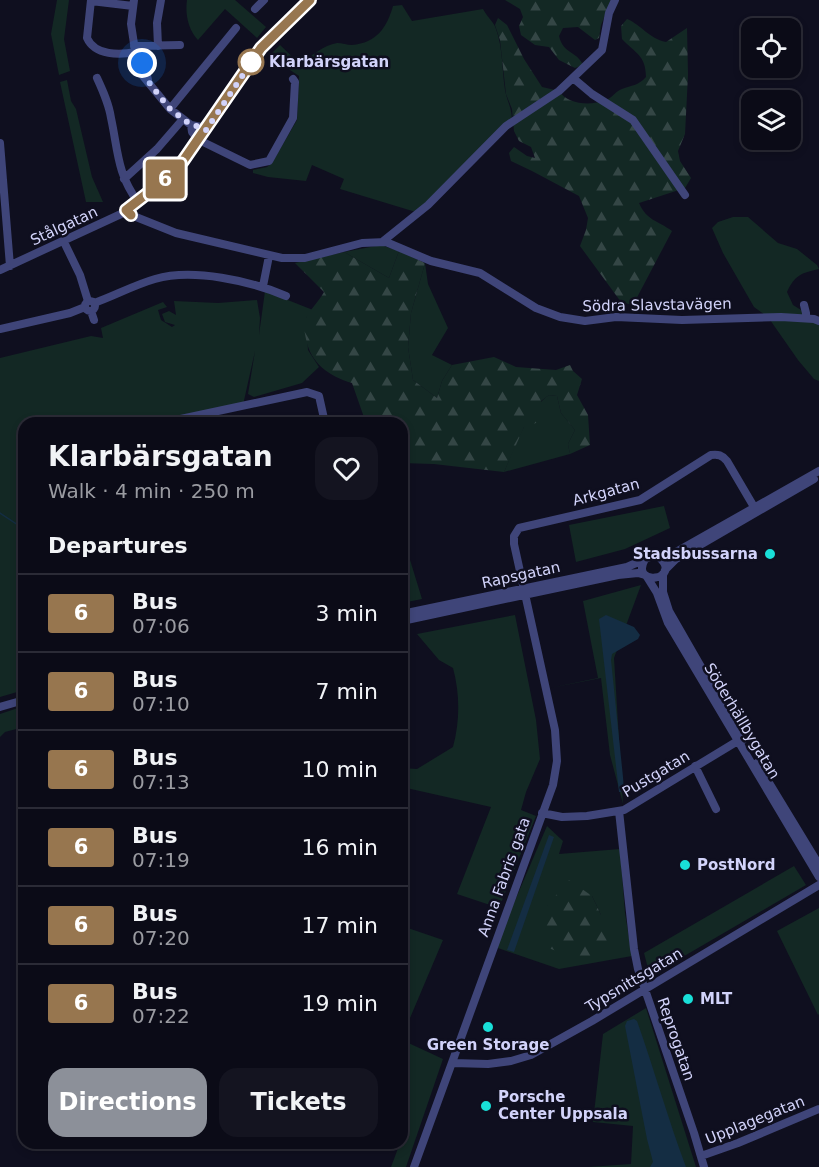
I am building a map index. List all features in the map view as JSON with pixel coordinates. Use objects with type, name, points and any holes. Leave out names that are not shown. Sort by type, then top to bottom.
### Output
[{"type":"street","points":[[158,46],[157,23],[161,0]]},
{"type":"street","points":[[255,9],[264,0]]},
{"type":"street","name":"Stålgatan","points":[[0,270],[64,242],[138,202],[176,168],[199,140],[261,48],[310,0]]},
{"type":"street","points":[[382,242],[428,205],[474,161],[506,126],[559,91],[602,50],[609,13],[615,0]]},
{"type":"street","points":[[180,45],[135,49],[118,54],[94,49],[87,38],[91,1],[134,3],[131,24],[135,49],[138,70],[170,109],[191,125],[206,130]]},
{"type":"street","points":[[170,109],[236,28]]},
{"type":"street","points":[[97,78],[110,111],[117,155],[124,179],[138,202]]},
{"type":"street","points":[[573,78],[592,94],[633,120],[684,195]]},
{"type":"street","points":[[191,125],[192,132],[199,140],[250,165],[269,161],[293,118],[295,82],[293,79]]},
{"type":"street","points":[[124,179],[157,149],[183,119]]},
{"type":"street","points":[[0,143],[10,266]]},
{"type":"street","name":"Södra Slavstavägen","points":[[126,210],[131,215],[176,233],[268,256],[300,259],[362,243],[382,242],[431,261],[480,273],[536,308],[560,317],[585,321],[616,317],[681,320],[781,316],[819,321]]},
{"type":"street","points":[[64,242],[80,275],[94,320]]},
{"type":"street","points":[[263,286],[268,256]]},
{"type":"street","points":[[0,329],[70,313],[154,279],[168,277],[205,277],[263,286],[286,296]]},
{"type":"street","points":[[190,417],[307,392],[319,396],[324,417]]},
{"type":"street","name":"Arkgatan","points":[[525,592],[514,544],[514,536],[519,528],[640,500],[711,455],[722,456],[727,461],[756,510]]},
{"type":"street","points":[[756,510],[676,552],[645,559],[642,569],[646,576],[656,579],[676,559],[818,474]]},
{"type":"street","points":[[659,557],[664,563],[664,572]]},
{"type":"street","name":"Rapsgatan","points":[[408,620],[627,567],[645,559]]},
{"type":"street","name":"Söderhällbygatan","points":[[664,572],[663,592],[669,611],[819,877]]},
{"type":"street","name":"Rapsgatan","points":[[408,613],[628,574],[646,576]]},
{"type":"street","name":"Söderhällbygatan","points":[[646,576],[657,593],[668,623],[819,866]]},
{"type":"street","name":"Anna Fabris gata","points":[[414,1167],[552,785],[557,761],[545,679],[525,592]]},
{"type":"street","points":[[0,707],[18,702]]},
{"type":"street","name":"Pustgatan","points":[[542,813],[571,817],[619,811],[740,740]]},
{"type":"street","points":[[695,766],[716,809]]},
{"type":"street","name":"Reprogatan","points":[[619,811],[634,950],[644,989],[704,1167]]},
{"type":"street","name":"Typsnittsgatan","points":[[453,1063],[488,1064],[531,1055],[819,885]]},
{"type":"street","name":"Upplagegatan","points":[[700,1156],[738,1143],[819,1109]]},
{"type":"green space","points":[[57,0],[69,0],[64,39],[70,71],[59,75],[51,34]]},
{"type":"green space","points":[[187,0],[235,0],[266,27],[257,38],[225,9],[198,40],[188,21]]},
{"type":"green space","points":[[505,0],[611,0],[601,25],[599,38],[595,40],[578,27],[563,28],[559,36],[561,42],[583,65],[575,68],[559,60],[549,47],[535,45],[521,35],[519,26],[523,17],[520,9]]},
{"type":"green space","points":[[402,5],[412,21],[483,9],[494,24],[498,36],[512,123],[419,213],[340,189],[344,179],[312,165],[306,181],[253,173],[253,170],[267,167],[272,163],[297,120],[299,76],[269,56],[280,45],[301,65],[318,51],[332,44],[361,44],[380,33],[388,21],[393,6]]},
{"type":"green space","points":[[498,18],[507,25],[524,59],[542,87],[559,91],[568,99],[580,103],[600,102],[608,99],[620,90],[638,84],[646,77],[642,59],[622,39],[621,26],[627,19],[655,38],[666,42],[687,28],[688,75],[685,134],[678,151],[680,161],[691,178],[685,188],[639,203],[649,217],[672,231],[633,305],[621,302],[580,246],[588,218],[579,196],[511,161],[509,153],[514,147],[527,156],[535,158],[531,147],[519,141],[514,131],[512,109],[506,94],[500,40],[495,25]]},
{"type":"green space","points":[[67,80],[92,177],[103,202],[86,202],[60,82]]},
{"type":"green space","points":[[733,217],[748,217],[778,243],[797,249],[817,265],[819,269],[799,276],[787,292],[793,305],[819,321],[819,381],[814,379],[798,360],[768,317],[754,307],[723,253],[712,228],[718,222]]},
{"type":"green space","points":[[381,245],[399,251],[389,278],[344,252]]},
{"type":"green space","points":[[399,251],[425,263],[411,313],[408,347],[413,380],[437,398],[442,381],[452,365],[494,357],[516,367],[556,370],[570,365],[582,379],[577,395],[588,415],[590,445],[570,454],[568,444],[575,430],[561,413],[557,396],[549,395],[541,401],[542,421],[524,427],[504,472],[408,463],[408,417],[364,417],[352,383],[322,368],[308,348],[304,323],[324,292],[295,263],[344,252],[389,278]]},
{"type":"green space","points":[[425,263],[428,284],[448,328],[432,355],[452,365],[442,381],[437,398],[413,380],[408,347],[411,313]]},
{"type":"green space","points":[[265,291],[313,310],[306,318],[308,350],[319,367],[302,383],[254,397],[248,394],[255,351],[243,405],[189,417],[18,417],[18,692],[0,697],[0,358],[91,336],[103,338],[101,328],[163,302],[167,307],[158,310],[161,320],[172,327],[175,325],[165,322],[162,314],[169,311],[176,315],[174,301],[218,303],[257,300],[260,318],[259,335]]},
{"type":"green space","points":[[549,395],[557,396],[561,413],[575,430],[568,444],[570,454],[504,472],[528,419],[541,401]]},
{"type":"green space","points":[[664,506],[670,528],[625,549],[576,562],[569,525]]},
{"type":"green space","points":[[408,553],[422,599],[408,602]]},
{"type":"green space","points":[[641,585],[614,658],[623,804],[610,755],[601,678],[550,688],[598,678],[583,601]]},
{"type":"green space","points":[[515,615],[536,720],[540,759],[521,810],[536,816],[499,908],[457,894],[491,807],[408,788],[408,768],[417,769],[453,747],[458,717],[458,698],[453,668],[439,660],[417,634]]},
{"type":"green space","points":[[18,708],[18,729],[5,732],[0,737],[0,714]]},
{"type":"green space","points":[[547,826],[563,841],[559,854],[620,849],[625,913],[632,956],[559,969],[495,947]],"holes":[[[592,896],[601,915],[547,906]]]},
{"type":"green space","points":[[794,866],[806,885],[650,976],[644,953]]},
{"type":"green space","points":[[569,880],[592,896],[601,915],[607,915],[613,936],[605,959],[582,959],[545,947],[547,906]]},
{"type":"green space","points":[[819,908],[819,1014],[818,1015],[777,931]]},
{"type":"green space","points":[[408,928],[443,940],[408,1023]]},
{"type":"green space","points":[[646,1008],[696,1167],[588,1167],[631,1164],[633,1126],[593,1122],[603,1034]]},
{"type":"green space","points":[[408,1043],[443,1059],[406,1167],[391,1167],[398,1149],[408,1149]]},
{"type":"water","points":[[606,615],[634,627],[640,635],[638,639],[612,654],[611,660],[623,777],[624,791],[622,792],[619,792],[599,619]]},
{"type":"water","points":[[549,835],[554,837],[514,952],[507,950]]},
{"type":"water","points":[[634,1019],[637,1021],[686,1167],[650,1167],[653,1162],[625,1026],[627,1021]]},
{"type":"waterway","points":[[0,513],[18,525]]},
{"type":"bus line","name":"6","points":[[131,215],[126,210],[162,182],[183,161],[261,48],[310,0]]},
{"type":"place","name":"Klarbärsgatan","points":[[251,62]]},
{"type":"place","name":"Stadsbussarna","points":[[770,554]]},
{"type":"place","name":"PostNord","points":[[685,865]]},
{"type":"place","name":"MLT","points":[[688,999]]},
{"type":"place","name":"Green Storage","points":[[488,1027]]},
{"type":"place","name":"Porsche Center Uppsala","points":[[486,1106]]},
{"type":"route","points":[[142,63],[150,84],[170,109],[191,125],[206,130],[253,60],[251,62]]}]
